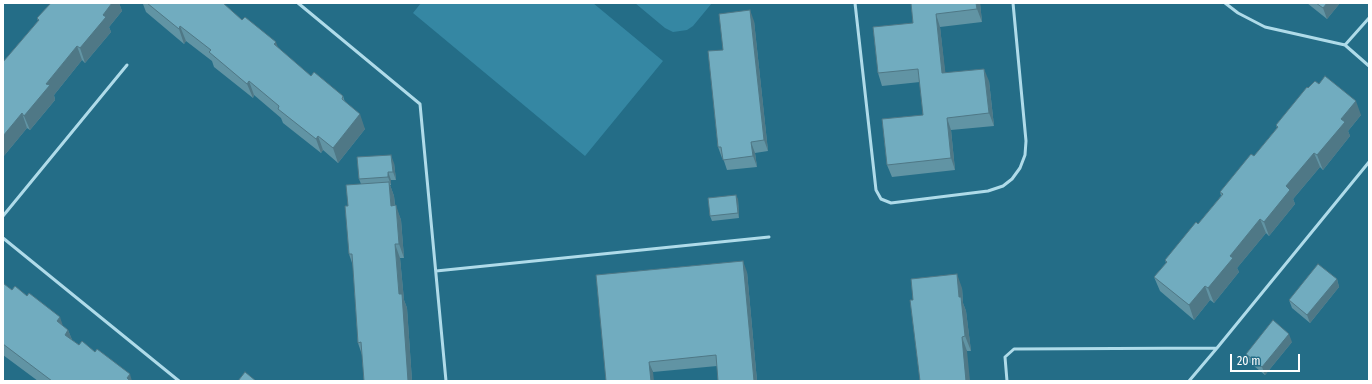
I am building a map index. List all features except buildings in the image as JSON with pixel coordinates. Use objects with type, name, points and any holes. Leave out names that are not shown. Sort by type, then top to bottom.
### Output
[{"type":"lane","points":[[298,3],[420,104],[446,381]]},
{"type":"lane","points":[[855,3],[876,190],[881,199],[891,203],[988,191],[1003,186],[1012,179],[1020,168],[1026,141],[1013,3]]},
{"type":"lane","points":[[1225,3],[1238,13],[1265,27],[1345,45],[1369,66]]},
{"type":"lane","points":[[1345,45],[1369,18]]},
{"type":"lane","points":[[3,216],[126,65]]},
{"type":"lane","points":[[1189,381],[1369,162]]},
{"type":"lane","points":[[436,271],[769,237]]},
{"type":"lane","points":[[3,238],[178,381]]},
{"type":"lane","points":[[1007,381],[1005,357],[1014,349],[1217,348]]},
{"type":"shaded area","points":[[421,3],[593,3],[663,61],[585,156],[413,13]]},
{"type":"shaded area","points":[[635,3],[712,3],[693,26],[687,30],[673,32],[665,28]]}]
